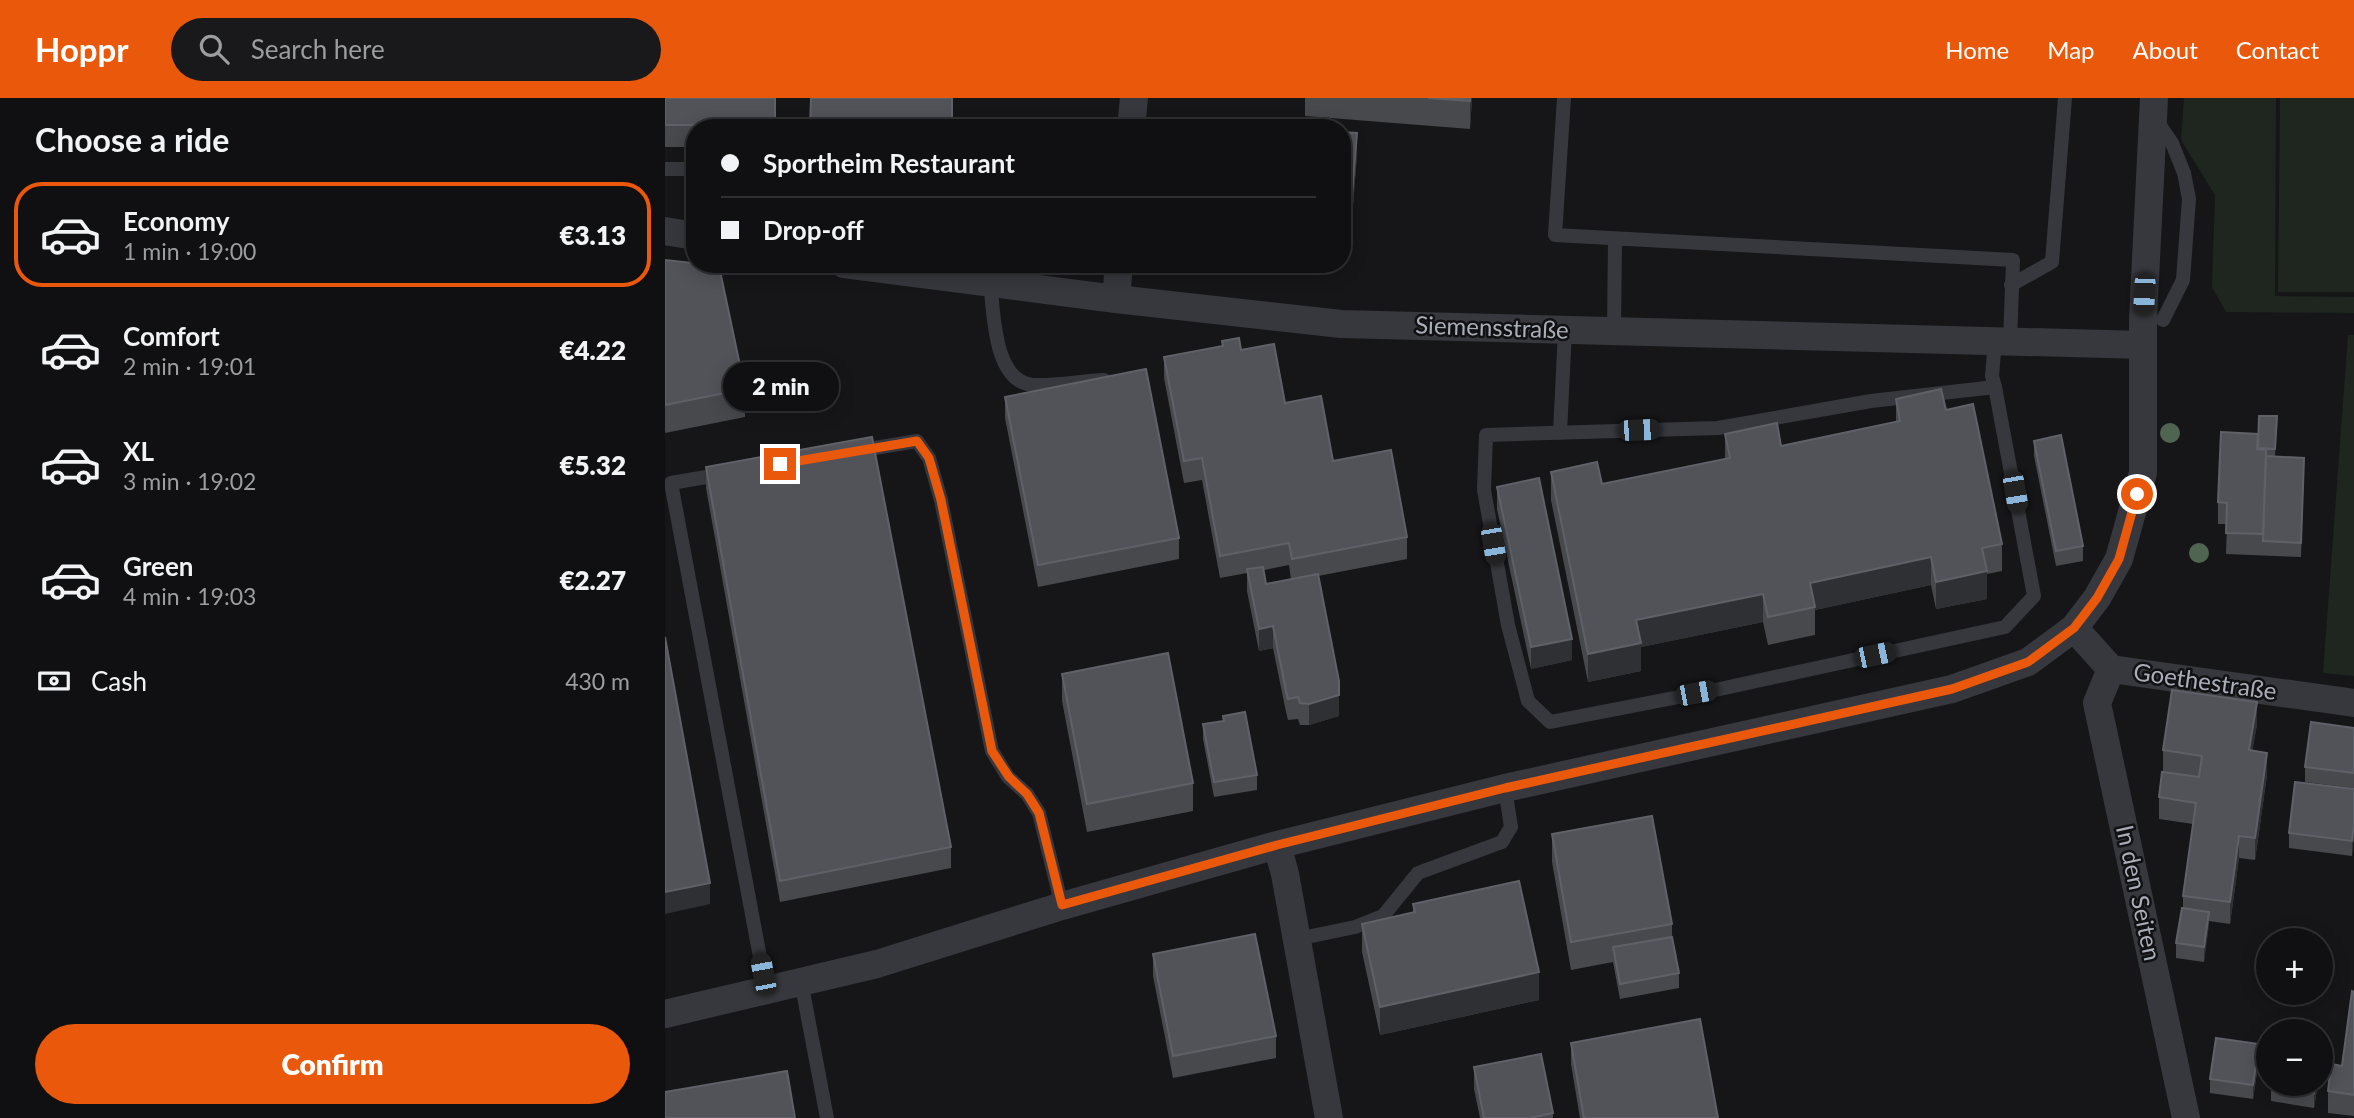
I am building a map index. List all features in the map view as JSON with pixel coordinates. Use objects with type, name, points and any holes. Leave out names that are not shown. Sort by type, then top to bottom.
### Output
[{"type":"street","points":[[1132,119],[1134,98]]},
{"type":"street","points":[[665,1014],[877,964],[1062,905],[1277,845],[1505,788],[1952,689],[2028,662],[2074,628],[2097,598],[2119,559],[2143,473],[2143,345],[2154,107]]},
{"type":"street","points":[[665,231],[686,234]]},
{"type":"street","name":"Siemensstraße","points":[[957,273],[990,282],[1116,299],[1342,324],[2143,345]]},
{"type":"street","points":[[1116,299],[1118,273]]},
{"type":"street","name":"Goethestraße","points":[[2074,628],[2111,669],[2354,703]]},
{"type":"street","name":"In den Seiten","points":[[2111,669],[2097,703],[2186,1118]]},
{"type":"street","points":[[1277,845],[1329,1118]]},
{"type":"lane","points":[[1564,98],[1555,235],[2013,260],[2003,341],[1992,376],[1996,387],[2034,596],[2005,627],[1734,686],[1551,722],[1528,701],[1508,625],[1484,490],[1486,435],[1718,428],[1871,401],[1996,387]]},
{"type":"lane","points":[[2011,285],[2052,262],[2065,98]]},
{"type":"lane","points":[[2154,107],[2184,173],[2189,199],[2183,280],[2163,320]]},
{"type":"lane","points":[[665,169],[686,169]]},
{"type":"lane","points":[[1614,331],[1615,239]]},
{"type":"lane","points":[[990,282],[999,348],[1005,366],[1013,376],[1030,385],[1117,379]]},
{"type":"lane","points":[[1560,433],[1565,330]]},
{"type":"lane","points":[[848,453],[917,441],[929,458],[941,500],[992,751],[1009,777],[1027,794],[1039,813],[1062,905]]},
{"type":"lane","points":[[739,471],[671,483],[766,989]]},
{"type":"lane","points":[[1297,939],[1355,927],[1383,916],[1418,873],[1502,842],[1511,827],[1505,788]]},
{"type":"lane","points":[[801,981],[827,1118]]},
{"type":"shaded area","points":[[2184,98],[2276,98],[2275,296],[2354,297],[2354,313],[2226,312],[2212,287],[2215,195],[2181,140]]},
{"type":"shaded area","points":[[2280,98],[2354,98],[2354,292],[2278,292]]},
{"type":"shaded area","points":[[2348,335],[2354,335],[2354,676],[2323,673]]},
{"type":"building","points":[[665,98],[775,98],[775,119],[686,119],[686,125],[665,125]]},
{"type":"building","points":[[811,98],[952,98],[952,119],[810,119]]},
{"type":"building","points":[[1428,98],[1470,98],[1470,101]]},
{"type":"building","points":[[1351,133],[1357,133],[1351,208]]},
{"type":"building","points":[[665,260],[686,262],[686,273],[720,273],[745,389],[665,405]]},
{"type":"building","points":[[1239,338],[1241,350],[1274,344],[1285,403],[1321,396],[1333,461],[1391,450],[1407,537],[1292,559],[1289,543],[1220,556],[1202,458],[1184,461],[1164,357],[1223,346],[1222,341]]},
{"type":"building","points":[[1146,369],[1179,538],[1038,565],[1005,397]]},
{"type":"building","points":[[1941,389],[1946,410],[1973,404],[2002,544],[1982,548],[1987,571],[1936,582],[1931,557],[1810,583],[1815,607],[1768,617],[1763,594],[1636,620],[1641,643],[1588,654],[1551,472],[1597,462],[1602,484],[1730,458],[1725,434],[1777,423],[1781,446],[1900,421],[1896,399]]},
{"type":"building","points":[[2259,416],[2277,416],[2275,449],[2258,448]]},
{"type":"building","points":[[2221,432],[2258,434],[2257,449],[2266,450],[2263,534],[2226,533],[2227,503],[2218,502]]},
{"type":"building","points":[[2061,435],[2083,546],[2056,551],[2034,441]]},
{"type":"building","points":[[872,437],[951,847],[780,881],[706,467]]},
{"type":"building","points":[[2266,456],[2304,458],[2301,543],[2263,541]]},
{"type":"building","points":[[1539,478],[1572,639],[1531,647],[1497,487]]},
{"type":"building","points":[[1263,567],[1266,584],[1318,574],[1339,681],[1339,695],[1309,704],[1300,703],[1298,697],[1288,699],[1273,626],[1259,629],[1247,569]]},
{"type":"building","points":[[665,637],[710,883],[665,892]]},
{"type":"building","points":[[1168,653],[1193,783],[1087,804],[1062,674]]},
{"type":"building","points":[[2172,690],[2257,702],[2249,750],[2267,753],[2255,838],[2239,836],[2230,902],[2183,896],[2196,803],[2159,797],[2162,772],[2199,777],[2202,756],[2163,750]]},
{"type":"building","points":[[1245,712],[1257,775],[1214,782],[1203,724],[1224,721],[1223,716]]},
{"type":"building","points":[[2311,722],[2354,728],[2354,773],[2305,767]]},
{"type":"building","points":[[2295,782],[2354,789],[2352,841],[2289,833]]},
{"type":"building","points":[[1652,816],[1672,924],[1571,942],[1552,834]]},
{"type":"building","points":[[1519,881],[1539,972],[1380,1007],[1362,924],[1415,912],[1413,904]]},
{"type":"building","points":[[2182,908],[2209,912],[2204,947],[2176,943]]},
{"type":"building","points":[[1255,934],[1276,1036],[1173,1056],[1153,954]]},
{"type":"building","points":[[1672,937],[1679,973],[1620,984],[1613,947]]},
{"type":"building","points":[[2352,991],[2354,1095],[2333,1092],[2333,1064],[2342,1066]]},
{"type":"building","points":[[1700,1019],[1718,1118],[1584,1118],[1571,1043]]},
{"type":"building","points":[[2216,1038],[2256,1044],[2253,1085],[2210,1079]]},
{"type":"building","points":[[1541,1054],[1553,1113],[1530,1118],[1484,1118],[1474,1067]]},
{"type":"building","points":[[787,1071],[795,1118],[665,1118],[665,1092]]},
{"type":"route","points":[[780,464],[917,441],[929,458],[941,500],[992,751],[1009,777],[1027,794],[1039,813],[1062,905],[1277,845],[1505,788],[1952,689],[2028,662],[2074,628],[2097,598],[2119,559],[2137,494]]}]
